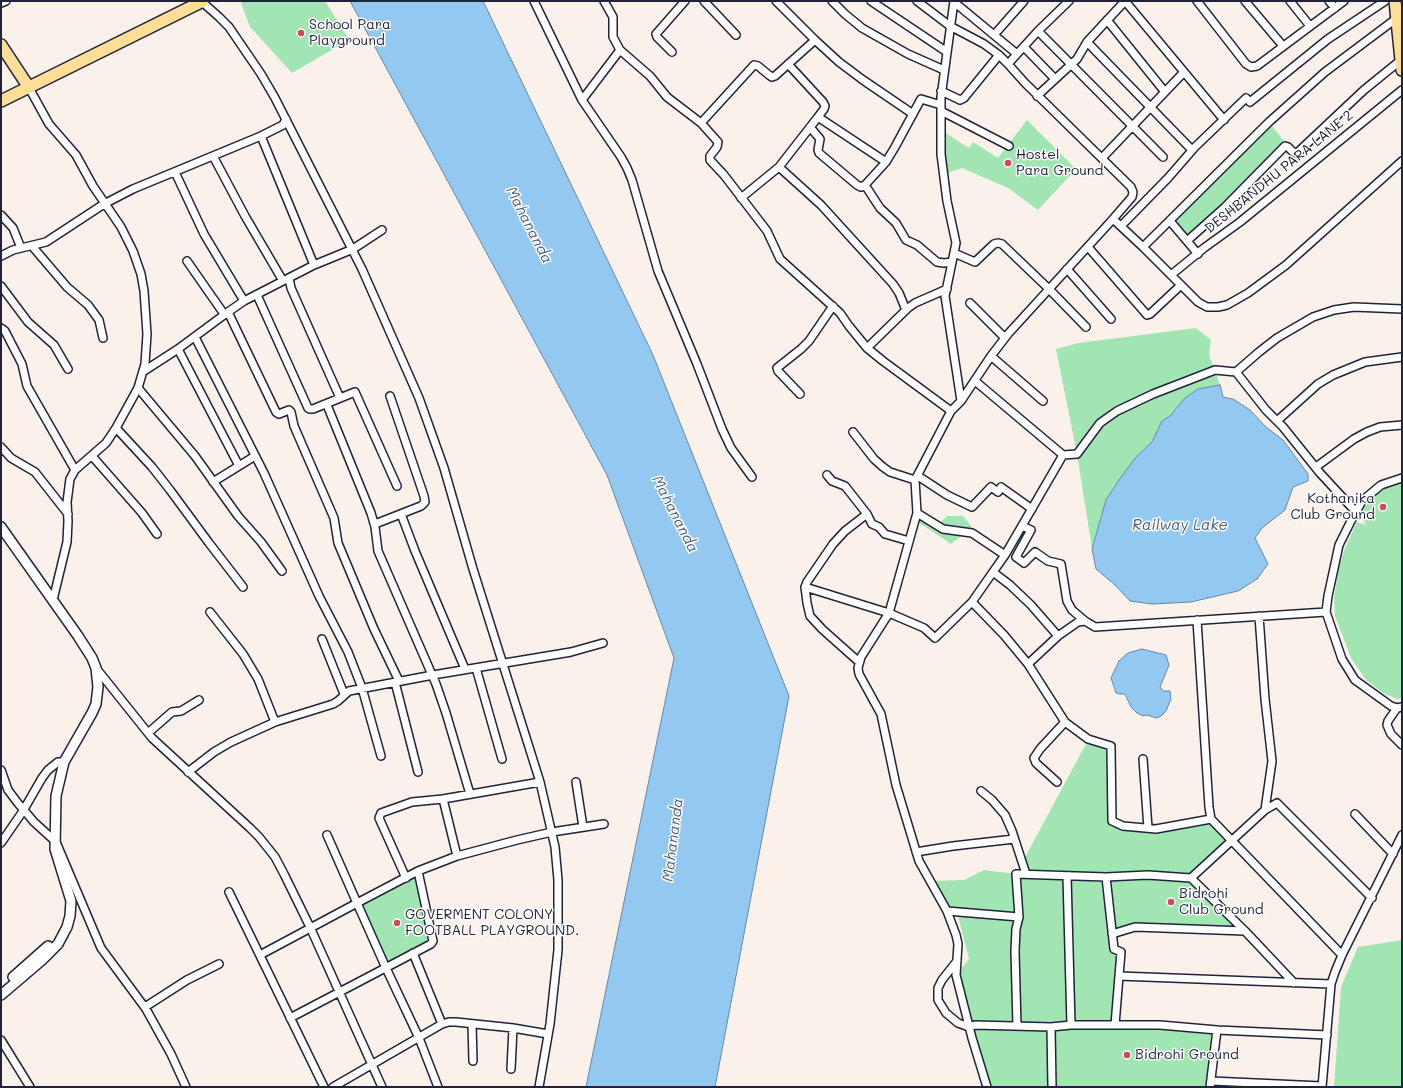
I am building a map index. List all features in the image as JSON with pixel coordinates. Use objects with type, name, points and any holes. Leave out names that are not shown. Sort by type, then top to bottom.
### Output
[{"type":"main road","points":[[1,101],[28,86],[201,1]]},
{"type":"main road","points":[[1395,1],[1399,23],[1402,65]]},
{"type":"main road","points":[[1,45],[28,86]]},
{"type":"main road","points":[[1,527],[78,636],[96,668],[98,688],[96,704],[87,723],[61,762]]},
{"type":"main road","points":[[1,536],[76,642],[90,669],[92,680],[90,704],[85,716],[64,751],[56,796],[52,839],[55,864],[65,890],[66,916],[57,937],[50,945],[1,987]]},
{"type":"main road","points":[[1,995],[53,950],[62,938],[67,927],[70,916],[71,901],[52,839]]},
{"type":"street","points":[[1,3],[6,1]]},
{"type":"street","points":[[201,1],[228,27],[261,74],[286,119],[353,249],[405,366],[430,428],[444,468],[473,569],[540,782],[552,832],[558,880],[558,950],[540,1087]]},
{"type":"street","points":[[534,1],[582,100],[627,168],[632,180],[658,271],[700,371],[722,429],[731,448],[752,477]]},
{"type":"street","points":[[604,1],[613,17],[613,36],[620,50],[650,76],[667,97],[701,123],[718,142],[717,147],[710,156],[710,160],[766,231],[780,259],[840,312],[849,326],[868,348],[883,361],[951,411]]},
{"type":"street","points":[[672,52],[657,37],[656,34],[685,1]]},
{"type":"street","points":[[704,1],[736,35]]},
{"type":"street","points":[[776,1],[815,40],[863,80],[913,114]]},
{"type":"street","points":[[832,1],[862,28],[908,54],[944,70]]},
{"type":"street","points":[[871,1],[947,52]]},
{"type":"street","points":[[917,1],[950,26],[984,44],[999,55],[1037,96],[1131,187],[1133,192],[1132,197],[1114,219],[1005,338],[991,356],[962,401],[951,411],[916,478],[917,512],[889,613],[859,662],[859,674],[881,714],[896,785],[919,861],[947,911],[956,935],[956,975],[987,1087]]},
{"type":"street","points":[[994,34],[1024,1]]},
{"type":"street","points":[[1008,64],[1038,31],[1069,1]]},
{"type":"street","points":[[1037,96],[1081,54],[1087,42],[1125,1],[1224,120]]},
{"type":"street","points":[[1197,1],[1246,64],[1252,67],[1257,66],[1344,1]]},
{"type":"street","points":[[1245,1],[1283,46]]},
{"type":"street","points":[[1290,1],[1310,26]]},
{"type":"street","points":[[1329,1],[1335,8]]},
{"type":"street","points":[[1121,226],[1168,178],[1192,150],[1246,98],[1250,102],[1328,39],[1385,1]]},
{"type":"street","points":[[962,401],[945,296],[956,242],[947,201],[941,154],[941,91],[954,2],[1017,54]]},
{"type":"street","points":[[1107,20],[1165,92]]},
{"type":"street","points":[[1143,247],[1268,122],[1326,72],[1399,23]]},
{"type":"street","points":[[1038,31],[1163,157]]},
{"type":"street","points":[[701,123],[754,65],[758,66],[772,77],[775,76],[815,40]]},
{"type":"street","points":[[1087,42],[1192,150]]},
{"type":"street","points":[[1024,47],[1055,79]]},
{"type":"street","points":[[582,100],[620,50]]},
{"type":"street","points":[[941,91],[960,100],[964,98],[999,55]]},
{"type":"street","points":[[741,198],[779,167],[824,109],[825,106],[823,102],[788,64]]},
{"type":"street","points":[[1187,241],[1225,208],[1285,146],[1295,154],[1297,153],[1364,90],[1402,65]]},
{"type":"street","points":[[1102,158],[1184,72]]},
{"type":"street","points":[[28,86],[48,124],[76,155],[104,204],[127,237],[141,274],[145,300],[147,334],[144,370],[138,388],[106,443],[75,470],[70,479],[67,495],[67,542],[53,600]]},
{"type":"street","name":"DESHBANDHU PARA LANE 2","points":[[1171,275],[1240,222],[1402,90]]},
{"type":"street","points":[[810,127],[820,139],[818,150],[819,153],[859,187],[865,185],[886,162],[921,99],[941,108],[1009,146]]},
{"type":"street","points":[[818,117],[886,162]]},
{"type":"street","points":[[1,256],[13,250],[46,242],[104,204],[133,189],[261,136],[283,125],[286,119]]},
{"type":"street","points":[[261,136],[314,265]]},
{"type":"street","points":[[213,156],[244,216],[292,288],[340,398]]},
{"type":"street","points":[[1114,219],[1198,302],[1208,307],[1218,307],[1227,305],[1248,293],[1286,265],[1402,161]]},
{"type":"street","points":[[779,167],[821,205],[893,284],[899,293],[906,310]]},
{"type":"street","points":[[175,172],[204,234],[244,301]]},
{"type":"street","points":[[865,185],[880,208],[896,223],[906,240],[920,248],[934,261],[944,264],[952,262]]},
{"type":"street","points":[[1,215],[13,228],[21,248]]},
{"type":"street","points":[[1170,221],[1198,254]]},
{"type":"street","points":[[144,370],[178,349],[244,301],[314,265],[353,249],[382,230]]},
{"type":"street","points":[[954,253],[973,262],[977,262],[994,244],[1002,244],[1086,327]]},
{"type":"street","points":[[32,246],[67,287],[88,305],[101,324],[103,338]]},
{"type":"street","points":[[1088,247],[1147,315],[1150,314],[1181,285]]},
{"type":"street","points":[[187,261],[226,313],[276,412],[279,414],[289,410],[291,412],[294,426],[334,518],[338,543],[397,682],[418,772]]},
{"type":"street","points":[[1067,269],[1111,319]]},
{"type":"street","points":[[1,286],[28,322],[54,345],[68,370]]},
{"type":"street","points":[[868,348],[915,303],[947,289]]},
{"type":"street","points":[[257,295],[308,408],[311,410],[354,392],[357,394],[397,486]]},
{"type":"street","points":[[970,303],[1005,338]]},
{"type":"street","points":[[800,394],[778,371],[777,368],[809,341],[833,306]]},
{"type":"street","points":[[1236,372],[1277,338],[1313,317],[1334,310],[1354,307],[1402,309]]},
{"type":"street","points":[[1,328],[5,331],[22,364],[27,386],[75,470]]},
{"type":"street","points":[[195,337],[255,456],[319,596],[348,652],[362,688],[381,756]]},
{"type":"street","points":[[178,349],[239,466]]},
{"type":"street","points":[[991,356],[1043,401]]},
{"type":"street","points":[[1277,421],[1318,384],[1333,375],[1365,362],[1402,357]]},
{"type":"street","points":[[975,381],[1063,455],[1077,454],[1100,423],[1117,411],[1153,394],[1215,370],[1236,372],[1266,410],[1356,512]]},
{"type":"street","points":[[138,388],[195,456],[238,516],[261,542],[282,570]]},
{"type":"street","points":[[375,524],[421,506],[425,502],[390,396]]},
{"type":"street","points":[[327,404],[375,524],[378,551],[433,675],[470,794]]},
{"type":"street","points":[[1316,467],[1366,432],[1380,427],[1402,425]]},
{"type":"street","points":[[116,428],[152,467],[243,587]]},
{"type":"street","points":[[854,432],[874,459],[890,472],[916,478],[972,507],[991,487],[998,492],[1001,487],[1032,509]]},
{"type":"street","points":[[1,447],[11,458],[35,472],[68,515]]},
{"type":"street","points":[[806,587],[889,613],[924,628],[935,638],[972,602],[1005,555],[1063,455]]},
{"type":"street","points":[[92,456],[142,513],[157,534]]},
{"type":"street","points":[[213,482],[255,456]]},
{"type":"street","points":[[827,475],[832,481],[845,486],[867,514],[872,524],[879,527],[885,534],[909,541]]},
{"type":"street","points":[[1402,478],[1381,485],[1362,501],[1339,545],[1326,612],[1342,659],[1355,680],[1391,706],[1399,708],[1388,721],[1387,725],[1391,734],[1402,745]]},
{"type":"street","points":[[917,512],[943,529],[972,533],[1005,555]]},
{"type":"street","points":[[401,514],[465,669]]},
{"type":"street","points":[[859,662],[814,621],[808,610],[806,587],[809,578],[833,544],[844,531],[867,514]]},
{"type":"street","points":[[1022,526],[1031,530],[1016,557],[1024,563],[1035,552],[1048,561],[1061,564],[1067,601],[1072,610],[1085,622],[1095,627],[1326,612]]},
{"type":"street","points":[[993,572],[1010,585],[1058,636]]},
{"type":"street","points":[[972,602],[1004,634],[1028,664],[1065,722],[1088,739],[1111,746],[1112,821],[1123,826],[1156,829],[1211,819]]},
{"type":"street","points":[[210,612],[243,654],[258,679],[275,722]]},
{"type":"street","points":[[1259,616],[1265,699],[1272,761],[1265,810]]},
{"type":"street","points":[[1197,620],[1211,819],[1342,955]]},
{"type":"street","points":[[1028,664],[1058,636],[1078,622],[1085,622]]},
{"type":"street","points":[[322,639],[344,694]]},
{"type":"street","points":[[188,772],[214,752],[231,742],[275,722],[333,704],[349,691],[465,669],[571,652],[603,643]]},
{"type":"street","points":[[96,668],[148,733],[188,772],[250,828],[267,847],[284,874],[310,927],[382,1087]]},
{"type":"street","points":[[476,668],[502,759]]},
{"type":"street","points":[[148,733],[173,712],[181,710],[199,700]]},
{"type":"street","points":[[1056,782],[1036,763],[1034,758],[1040,749],[1065,722]]},
{"type":"street","points":[[1143,759],[1148,828]]},
{"type":"street","points":[[1,843],[23,811],[42,778],[48,770],[61,762]]},
{"type":"street","points":[[1,772],[8,790],[23,811],[52,839],[101,948],[145,1007],[171,1054],[185,1087]]},
{"type":"street","points":[[406,878],[379,818],[381,813],[412,802],[443,799],[540,782]]},
{"type":"street","points":[[576,782],[583,827]]},
{"type":"street","points":[[1267,790],[1277,803],[1372,898]]},
{"type":"street","points":[[981,791],[992,800],[1005,815],[1026,874]]},
{"type":"street","points":[[443,799],[457,856]]},
{"type":"street","points":[[1191,878],[1265,810],[1277,803]]},
{"type":"street","points":[[1355,814],[1392,854]]},
{"type":"street","points":[[260,955],[310,927],[418,871],[457,856],[552,832],[604,824]]},
{"type":"street","points":[[327,835],[419,1038],[438,1087]]},
{"type":"street","points":[[1217,1030],[1211,1084],[1322,1087],[1331,984],[1342,955],[1372,898],[1402,835]]},
{"type":"street","points":[[916,852],[1014,839]]},
{"type":"street","points":[[290,1018],[431,944],[433,940],[418,871]]},
{"type":"street","points":[[1017,1026],[1015,951],[1016,929],[1019,918],[1016,874],[1106,877],[1148,875],[1191,878],[1245,931],[1294,983]]},
{"type":"street","points":[[1067,876],[1071,1025]]},
{"type":"street","points":[[1106,877],[1114,949],[1121,952],[1115,1025]]},
{"type":"street","points":[[229,892],[324,1087]]},
{"type":"street","points":[[947,911],[1019,918]]},
{"type":"street","points":[[1112,934],[1135,927],[1245,931]]},
{"type":"street","points":[[413,953],[442,1024]]},
{"type":"street","points":[[957,961],[942,980],[938,988],[938,1000],[946,1013],[958,1023],[969,1026],[1051,1027],[1071,1025],[1160,1025],[1217,1030],[1327,1034]]},
{"type":"street","points":[[145,1007],[187,980],[220,964]]},
{"type":"street","points":[[1119,976],[1331,984]]},
{"type":"street","points":[[333,1087],[442,1024],[456,1022],[513,1028],[548,1034]]},
{"type":"street","points":[[472,1024],[473,1061]]},
{"type":"street","points":[[1051,1027],[1052,1087]]},
{"type":"street","points":[[511,1070],[513,1028]]},
{"type":"street","points":[[1,1040],[30,1087]]},
{"type":"green space","name":"School Para Playground","points":[[243,1],[325,1],[349,40],[292,73],[250,27],[241,3]]},
{"type":"green space","name":"Hostel Para Ground","points":[[1027,120],[1076,169],[1038,210],[1008,188],[962,168],[947,173],[941,130],[969,148],[973,142],[998,158]]},
{"type":"green space","points":[[1269,122],[1287,145],[1187,241],[1171,221]]},
{"type":"green space","points":[[1196,328],[1211,340],[1209,355],[1220,385],[1198,389],[1184,399],[1170,416],[1162,421],[1152,442],[1136,457],[1106,500],[1092,549],[1077,454],[1056,349],[1078,343]]},
{"type":"green space","points":[[1402,484],[1402,698],[1397,699],[1383,693],[1366,680],[1351,658],[1335,616],[1334,598],[1339,567],[1345,548],[1357,522],[1366,525],[1360,514],[1369,501],[1383,489]]},
{"type":"green space","points":[[917,513],[940,523],[947,516],[963,516],[972,527],[951,544],[915,520]]},
{"type":"green space","points":[[1087,742],[1111,746],[1116,823],[1123,826],[1156,829],[1211,819],[1229,839],[1191,878],[1238,928],[1135,927],[1112,934],[1114,949],[1121,952],[1115,1025],[1071,1025],[1069,876],[1067,875],[1069,1023],[1053,1025],[971,1026],[1214,1028],[1206,1087],[987,1087],[969,1027],[956,975],[969,959],[957,912],[1006,916],[951,908],[932,881],[964,880],[984,870],[1016,874]]},
{"type":"green space","name":"GOVERMENT COLONY FOOTBALL PLAYGROUND.","points":[[417,873],[430,943],[387,966],[360,903]]},
{"type":"green space","points":[[1402,940],[1402,1087],[1334,1087],[1341,987],[1358,947]]},
{"type":"water","name":"Mahananda","points":[[350,1],[483,1],[653,355],[789,696],[715,1087],[586,1087],[674,658],[607,475]]},
{"type":"water","name":"Railway Lake","points":[[1220,385],[1223,397],[1233,399],[1250,410],[1266,427],[1283,440],[1308,474],[1308,481],[1293,487],[1285,510],[1262,528],[1255,538],[1268,564],[1257,579],[1238,591],[1191,602],[1152,604],[1130,601],[1114,584],[1096,569],[1092,549],[1106,500],[1136,457],[1152,442],[1162,421],[1170,416],[1184,399],[1198,389]]},
{"type":"water","points":[[1142,649],[1166,655],[1169,665],[1160,687],[1163,691],[1170,691],[1171,699],[1166,711],[1157,718],[1147,715],[1143,716],[1137,713],[1131,707],[1125,694],[1116,693],[1111,678],[1119,661],[1128,653]]},
{"type":"place","name":"School Para Playground","points":[[301,33]]},
{"type":"place","name":"Hostel Para Ground","points":[[1008,163]]},
{"type":"place","name":"Kothanika Club Ground","points":[[1383,507]]},
{"type":"place","name":"Bidrohi Club Ground","points":[[1171,902]]},
{"type":"place","name":"GOVERMENT COLONY FOOTBALL PLAYGROUND.","points":[[397,923]]},
{"type":"place","name":"Bidrohi Ground","points":[[1127,1055]]}]
